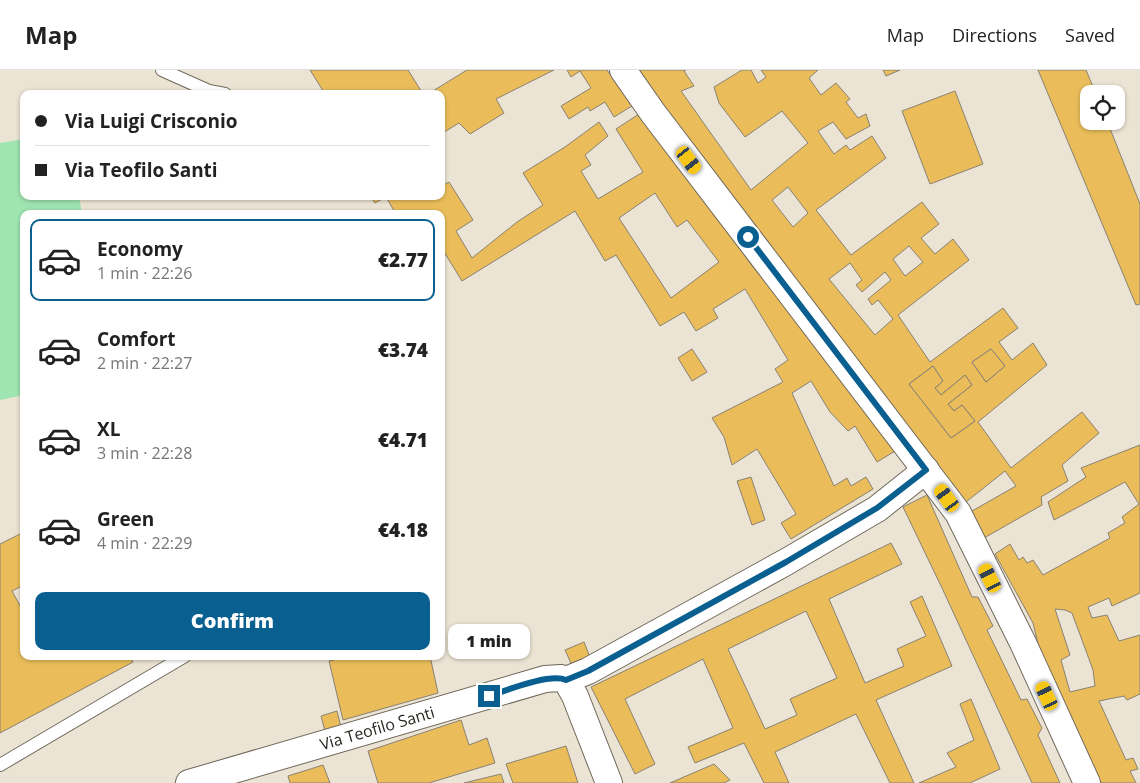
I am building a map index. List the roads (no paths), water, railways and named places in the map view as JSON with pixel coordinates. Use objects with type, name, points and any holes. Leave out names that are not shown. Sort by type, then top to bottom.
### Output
[{"type":"street","points":[[624,70],[653,113],[958,513],[1023,643],[1087,783]]},
{"type":"street","points":[[609,783],[575,696],[566,680],[588,671],[786,562],[877,508],[926,470]]},
{"type":"street","name":"Via Teofilo Santi","points":[[189,783],[550,678],[566,680]]},
{"type":"lane","points":[[162,70],[207,90]]},
{"type":"lane","points":[[0,765],[168,660]]}]
